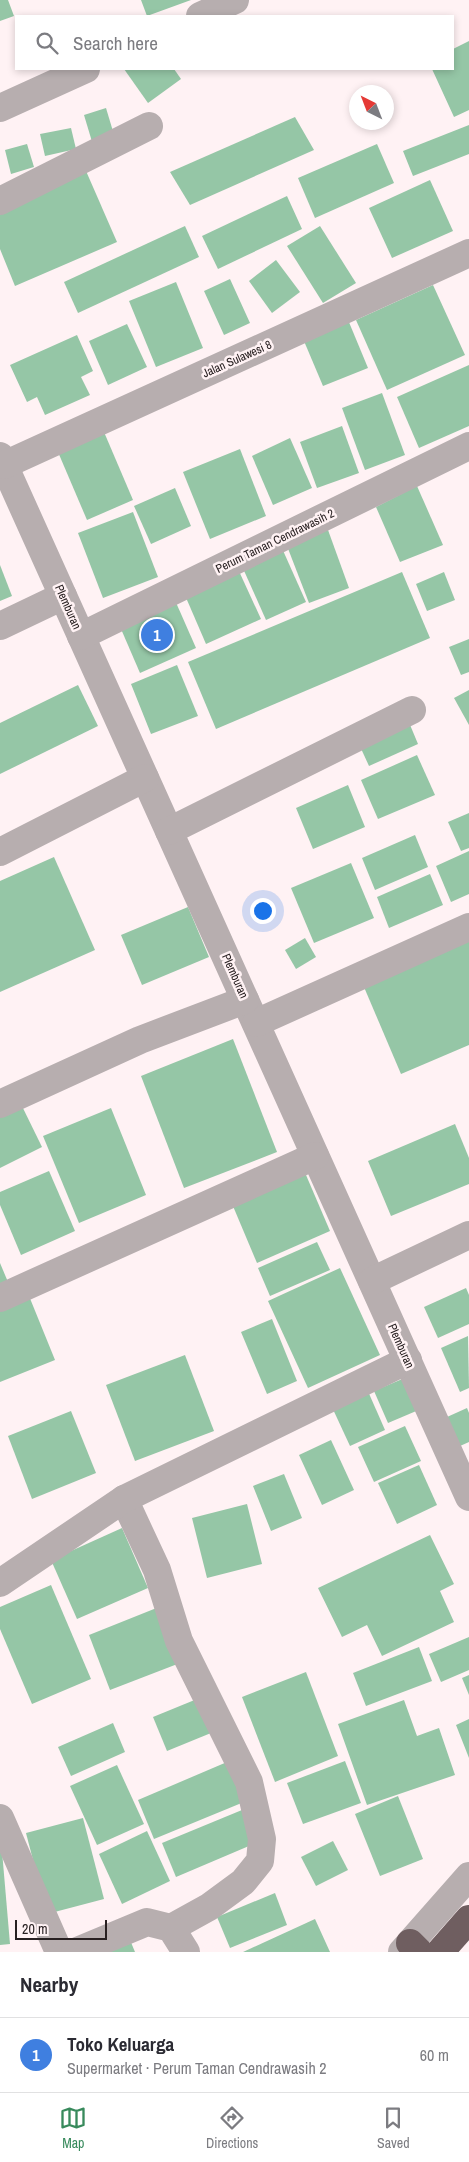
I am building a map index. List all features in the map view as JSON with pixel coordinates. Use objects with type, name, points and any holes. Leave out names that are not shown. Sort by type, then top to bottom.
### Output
[{"type":"highway","points":[[440,1952],[469,1919]]},
{"type":"street","points":[[202,15],[235,0]]},
{"type":"street","points":[[0,108],[84,70]]},
{"type":"street","points":[[0,201],[149,126]]},
{"type":"street","name":"Jalan Sulawesi 8","points":[[2,460],[469,254]]},
{"type":"street","name":"Perum Taman Cendrawasih 2","points":[[81,636],[469,446]]},
{"type":"street","name":"Plemburan","points":[[2,460],[408,1360],[462,1466],[469,1497]]},
{"type":"street","points":[[0,626],[63,596]]},
{"type":"street","points":[[169,831],[412,710]]},
{"type":"street","points":[[0,852],[145,778]]},
{"type":"street","points":[[0,1104],[140,1040],[250,1011],[469,926]]},
{"type":"street","points":[[0,1298],[315,1156]]},
{"type":"street","points":[[372,1281],[469,1235]]},
{"type":"street","points":[[0,1583],[124,1499],[408,1360]]},
{"type":"street","points":[[75,1952],[147,1922],[171,1928],[209,1907],[243,1882],[260,1861],[262,1839],[249,1782],[179,1641],[157,1570],[124,1499]]},
{"type":"street","points":[[0,1818],[59,1952]]},
{"type":"street","points":[[410,1949],[469,1876]]},
{"type":"street","points":[[171,1928],[186,1952]]},
{"type":"building","points":[[0,0],[8,0],[14,16],[0,21]]},
{"type":"building","points":[[141,0],[191,0],[150,15],[147,15]]},
{"type":"building","points":[[469,41],[469,110],[454,117],[432,70],[454,70],[454,48]]},
{"type":"building","points":[[125,70],[175,70],[181,79],[148,103]]},
{"type":"building","points":[[106,108],[115,138],[93,145],[84,115]]},
{"type":"building","points":[[295,117],[314,150],[190,205],[170,172]]},
{"type":"building","points":[[469,125],[469,154],[413,176],[403,151]]},
{"type":"building","points":[[71,128],[76,149],[45,156],[40,134]]},
{"type":"building","points":[[27,144],[34,167],[11,174],[5,150]]},
{"type":"building","points":[[377,144],[394,183],[315,218],[298,178]]},
{"type":"building","points":[[86,171],[117,242],[15,286],[0,249],[0,207]]},
{"type":"building","points":[[430,180],[453,231],[392,258],[369,208]]},
{"type":"building","points":[[287,196],[302,229],[218,269],[202,236]]},
{"type":"building","points":[[185,226],[199,257],[78,313],[64,282]]},
{"type":"building","points":[[320,226],[356,283],[323,303],[287,246]]},
{"type":"building","points":[[276,260],[300,292],[272,313],[249,281]]},
{"type":"building","points":[[230,279],[250,323],[224,335],[204,291]]},
{"type":"building","points":[[176,282],[203,348],[156,367],[129,301]]},
{"type":"building","points":[[433,285],[465,355],[387,390],[356,320]]},
{"type":"building","points":[[346,315],[368,368],[323,386],[301,334]]},
{"type":"building","points":[[127,324],[147,367],[108,385],[89,341]]},
{"type":"building","points":[[77,335],[93,371],[81,377],[90,395],[45,415],[37,397],[27,402],[10,365]]},
{"type":"building","points":[[469,365],[469,426],[419,448],[397,397]]},
{"type":"building","points":[[382,393],[405,455],[365,470],[342,408]]},
{"type":"building","points":[[101,425],[133,500],[87,520],[55,445]]},
{"type":"building","points":[[342,426],[359,473],[317,488],[300,442]]},
{"type":"building","points":[[290,438],[312,488],[273,505],[252,456]]},
{"type":"building","points":[[240,449],[266,516],[210,539],[183,472]]},
{"type":"building","points":[[417,486],[443,545],[400,562],[376,507]]},
{"type":"building","points":[[175,488],[191,526],[151,544],[134,506]]},
{"type":"building","points":[[133,512],[158,577],[103,598],[78,533]]},
{"type":"building","points":[[328,530],[349,588],[309,603],[287,546]]},
{"type":"building","points":[[281,546],[306,602],[266,620],[241,564]]},
{"type":"building","points":[[0,565],[12,596],[0,601]]},
{"type":"building","points":[[238,569],[261,619],[206,644],[184,593]]},
{"type":"building","points":[[402,572],[430,638],[216,729],[188,662]]},
{"type":"building","points":[[444,572],[455,600],[427,611],[416,584]]},
{"type":"building","points":[[174,598],[196,648],[140,673],[118,622]]},
{"type":"building","points":[[469,639],[469,672],[461,675],[449,647]]},
{"type":"building","points":[[177,665],[198,716],[151,734],[131,684]]},
{"type":"building","points":[[78,685],[98,726],[0,774],[0,723]]},
{"type":"building","points":[[469,690],[469,725],[454,698]]},
{"type":"building","points":[[408,720],[418,744],[369,766],[358,742]]},
{"type":"building","points":[[417,755],[435,795],[378,819],[361,780]]},
{"type":"building","points":[[348,785],[365,827],[313,849],[296,808]]},
{"type":"building","points":[[469,813],[469,848],[461,851],[448,822]]},
{"type":"building","points":[[415,835],[428,867],[375,890],[362,858]]},
{"type":"building","points":[[469,851],[469,894],[451,902],[436,866]]},
{"type":"building","points":[[54,857],[95,950],[0,992],[0,881]]},
{"type":"building","points":[[351,863],[374,918],[314,943],[291,888]]},
{"type":"building","points":[[430,874],[443,905],[389,928],[377,897]]},
{"type":"building","points":[[188,907],[209,957],[142,985],[121,935]]},
{"type":"building","points":[[469,933],[469,1045],[401,1074],[361,980]]},
{"type":"building","points":[[305,938],[316,957],[296,969],[285,950]]},
{"type":"building","points":[[233,1039],[277,1152],[184,1188],[141,1076]]},
{"type":"building","points":[[18,1098],[42,1147],[0,1168],[0,1107]]},
{"type":"building","points":[[111,1108],[146,1195],[79,1223],[43,1136]]},
{"type":"building","points":[[455,1124],[469,1158],[469,1184],[391,1216],[368,1161]]},
{"type":"building","points":[[303,1168],[330,1231],[257,1263],[230,1199]]},
{"type":"building","points":[[49,1171],[75,1231],[21,1255],[0,1205],[0,1192]]},
{"type":"building","points":[[317,1242],[330,1270],[270,1296],[258,1268]]},
{"type":"building","points":[[0,1263],[8,1282],[0,1286]]},
{"type":"building","points":[[340,1268],[380,1355],[308,1388],[268,1301]]},
{"type":"building","points":[[466,1288],[469,1295],[469,1324],[438,1338],[424,1307]]},
{"type":"building","points":[[27,1291],[55,1360],[0,1382],[0,1302]]},
{"type":"building","points":[[272,1319],[297,1381],[267,1394],[241,1332]]},
{"type":"building","points":[[468,1336],[469,1388],[460,1392],[441,1348]]},
{"type":"building","points":[[185,1355],[214,1431],[135,1461],[106,1385]]},
{"type":"building","points":[[407,1377],[421,1409],[388,1423],[374,1391]]},
{"type":"building","points":[[367,1389],[385,1430],[350,1446],[331,1405]]},
{"type":"building","points":[[467,1408],[469,1413],[469,1442],[460,1446],[447,1417]]},
{"type":"building","points":[[71,1411],[96,1473],[32,1499],[8,1436]]},
{"type":"building","points":[[405,1426],[421,1461],[374,1482],[358,1447]]},
{"type":"building","points":[[331,1440],[354,1490],[322,1505],[299,1455]]},
{"type":"building","points":[[419,1465],[437,1505],[397,1524],[378,1483]]},
{"type":"building","points":[[284,1474],[302,1518],[271,1531],[253,1486]]},
{"type":"building","points":[[247,1504],[262,1564],[207,1578],[192,1518]]},
{"type":"building","points":[[122,1528],[148,1588],[77,1619],[51,1560]]},
{"type":"building","points":[[430,1535],[454,1584],[440,1591],[454,1622],[382,1656],[367,1625],[342,1637],[318,1588]]},
{"type":"building","points":[[51,1585],[91,1679],[32,1704],[0,1629],[0,1607]]},
{"type":"building","points":[[159,1607],[180,1663],[110,1690],[89,1635]]},
{"type":"building","points":[[469,1637],[469,1670],[441,1682],[429,1654]]},
{"type":"building","points":[[419,1647],[432,1681],[366,1706],[353,1673]]},
{"type":"building","points":[[306,1672],[338,1756],[275,1782],[242,1697]]},
{"type":"building","points":[[469,1675],[469,1695],[462,1678]]},
{"type":"building","points":[[197,1699],[211,1733],[167,1751],[153,1717]]},
{"type":"building","points":[[404,1700],[417,1736],[439,1728],[455,1775],[367,1805],[338,1724]]},
{"type":"building","points":[[469,1719],[469,1758],[456,1725]]},
{"type":"building","points":[[113,1723],[125,1752],[71,1776],[58,1747]]},
{"type":"building","points":[[345,1761],[361,1803],[303,1824],[287,1783]]},
{"type":"building","points":[[227,1762],[244,1802],[154,1839],[138,1800]]},
{"type":"building","points":[[117,1765],[144,1824],[97,1845],[70,1786]]},
{"type":"building","points":[[398,1796],[423,1859],[380,1876],[355,1814]]},
{"type":"building","points":[[242,1810],[256,1843],[176,1877],[162,1843]]},
{"type":"building","points":[[83,1818],[104,1899],[47,1914],[26,1833]]},
{"type":"building","points":[[147,1831],[170,1881],[122,1904],[99,1854]]},
{"type":"building","points":[[333,1841],[348,1870],[316,1886],[301,1857]]},
{"type":"building","points":[[0,1851],[2,1851],[10,1944],[0,1945]]},
{"type":"building","points":[[275,1893],[287,1925],[230,1948],[217,1917]]},
{"type":"building","points":[[315,1919],[330,1952],[243,1952]]},
{"type":"building","points":[[130,1940],[135,1952],[102,1952]]},
{"type":"place","name":"Toko Keluarga","points":[[157,635]]}]
